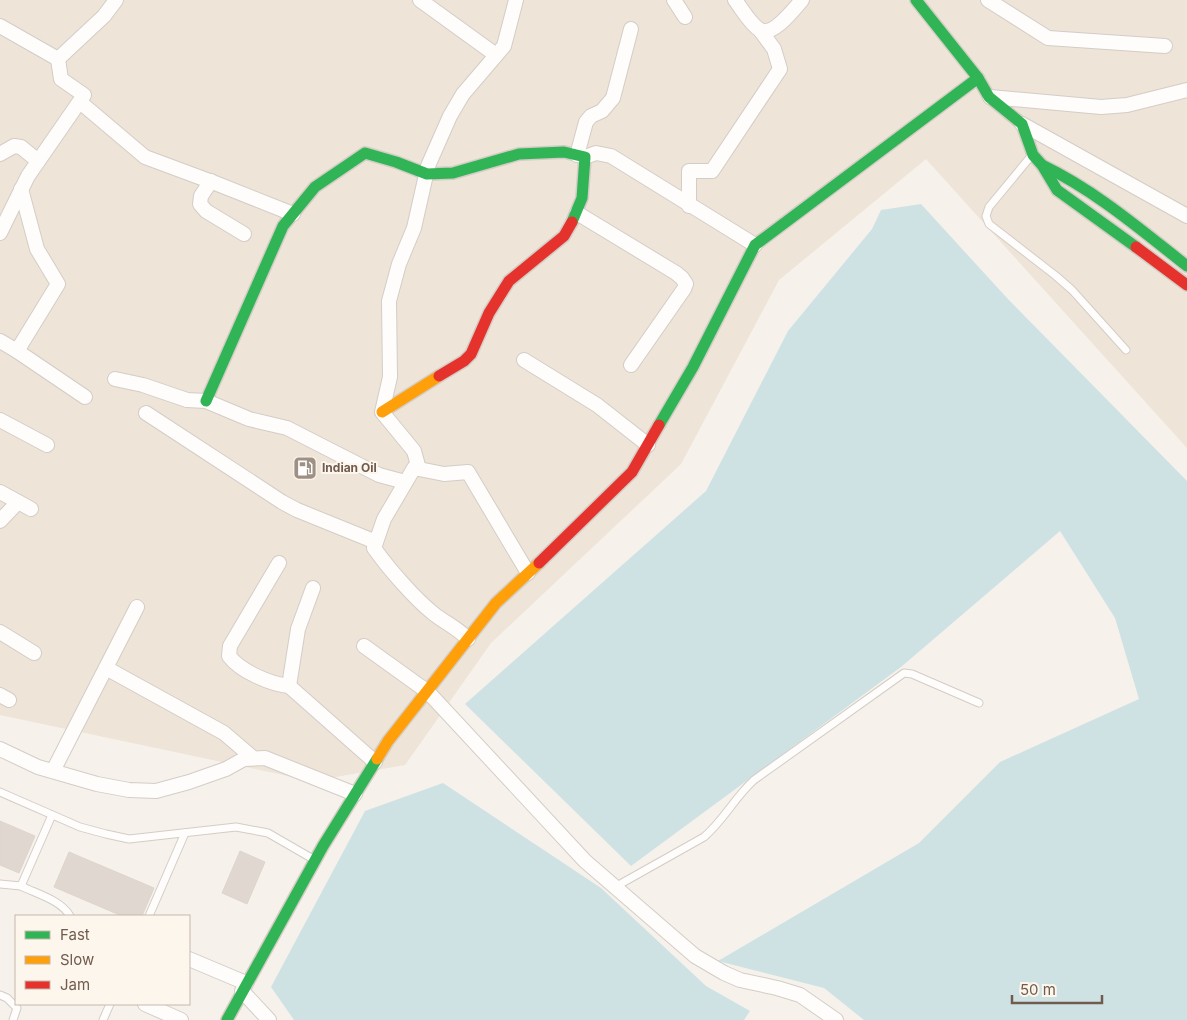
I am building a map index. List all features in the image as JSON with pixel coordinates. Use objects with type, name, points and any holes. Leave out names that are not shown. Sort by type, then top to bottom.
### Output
[{"type":"street","points":[[58,59],[104,16],[116,0]]},
{"type":"street","points":[[420,0],[496,55]]},
{"type":"street","points":[[382,412],[390,377],[389,301],[399,264],[414,228],[428,166],[459,101],[504,46],[516,0]]},
{"type":"street","points":[[674,0],[685,17]]},
{"type":"street","points":[[689,206],[689,171],[712,171],[780,69],[774,49],[735,0]]},
{"type":"street","points":[[760,30],[766,32],[774,29],[802,0]]},
{"type":"street","points":[[916,0],[978,78],[990,97],[1022,124],[1187,216]]},
{"type":"street","points":[[988,0],[1048,38],[1165,46]]},
{"type":"street","points":[[0,26],[58,59]]},
{"type":"street","points":[[382,412],[464,362],[471,354],[489,313],[509,280],[564,236],[577,213],[582,198],[581,156],[586,122],[591,116],[602,111],[613,98],[631,29]]},
{"type":"street","points":[[0,233],[21,189],[38,161],[84,96],[61,79],[58,59]]},
{"type":"street","points":[[227,1020],[323,846],[388,741],[496,603],[570,534],[632,472],[693,367],[755,246],[978,78]]},
{"type":"street","points":[[990,97],[1101,107],[1127,105],[1187,90]]},
{"type":"street","points":[[80,102],[145,157],[293,214]]},
{"type":"street","points":[[1022,124],[1032,155],[1042,165],[1057,190],[1187,285]]},
{"type":"street","points":[[0,154],[14,146],[21,147],[38,161]]},
{"type":"street","points":[[206,401],[283,226],[315,187],[365,153],[427,174],[453,172],[518,154],[564,152],[581,156],[596,152],[611,156],[755,246]]},
{"type":"street","points":[[1042,165],[1064,174],[1097,196],[1187,266]]},
{"type":"street","points":[[211,181],[201,196],[200,204],[206,211],[244,234]]},
{"type":"street","points":[[17,351],[58,284],[37,249],[21,189]]},
{"type":"street","points":[[577,213],[676,273],[686,284],[631,365]]},
{"type":"street","points":[[0,341],[85,397]]},
{"type":"street","points":[[524,360],[597,405],[648,445]]},
{"type":"street","points":[[115,379],[142,385],[187,400],[206,401],[249,418],[287,428],[379,475],[406,482]]},
{"type":"street","points":[[382,412],[414,451],[419,469]]},
{"type":"street","points":[[146,413],[282,502],[376,542]]},
{"type":"street","points":[[0,420],[47,446]]},
{"type":"street","points":[[468,639],[457,628],[435,614],[415,596],[384,563],[374,548],[384,519],[414,468],[444,474],[468,472],[528,573]]},
{"type":"street","points":[[0,492],[31,509]]},
{"type":"street","points":[[0,521],[18,502]]},
{"type":"street","points":[[279,563],[230,646],[228,656],[234,662],[269,682],[289,686],[375,762]]},
{"type":"street","points":[[289,686],[298,628],[313,588]]},
{"type":"street","points":[[53,771],[137,607]]},
{"type":"street","points":[[0,632],[34,653]]},
{"type":"street","points":[[364,646],[428,692],[585,862],[695,956],[740,980],[800,995],[836,1020]]},
{"type":"street","points":[[106,668],[224,733],[253,758]]},
{"type":"street","points":[[0,749],[38,767],[97,784],[129,790],[156,791],[226,769],[244,759],[265,758],[355,794]]},
{"type":"street","points":[[190,960],[244,987],[268,1020]]},
{"type":"street","points":[[147,1005],[181,1020]]},
{"type":"lane","points":[[1032,155],[989,207],[986,216],[989,224],[1062,281],[1126,350]]},
{"type":"lane","points":[[615,887],[704,837],[714,828],[745,788],[754,780],[904,673],[912,674],[979,703]]},
{"type":"lane","points":[[0,792],[80,827],[129,839],[236,827],[268,833],[315,860]]},
{"type":"lane","points":[[21,886],[52,815]]},
{"type":"lane","points":[[149,915],[185,832]]},
{"type":"lane","points":[[0,884],[21,886],[60,905],[69,915]]},
{"type":"lane","points":[[4,996],[17,1008],[13,1020]]},
{"type":"lane","points":[[103,1020],[110,1005]]},
{"type":"shaded area","points":[[0,0],[1187,0],[1187,448],[926,159],[779,280],[681,464],[491,643],[405,765],[312,781],[0,715]]},
{"type":"shaded area","points":[[921,204],[1007,298],[1187,481],[1187,1020],[864,1020],[824,988],[718,961],[919,843],[1000,762],[1139,699],[1115,618],[1060,531],[901,667],[631,866],[465,704],[706,491],[788,331],[872,229],[881,210]]},
{"type":"shaded area","points":[[443,783],[601,888],[706,986],[750,1011],[744,1020],[294,1020],[271,987],[365,811]]},
{"type":"building","points":[[0,821],[35,836],[19,873],[0,865]]},
{"type":"building","points":[[240,851],[265,862],[247,904],[222,893]]},
{"type":"building","points":[[69,852],[154,888],[142,915],[120,915],[54,887]]},
{"type":"traffic: fast","points":[[916,0],[978,78],[989,97],[1022,124],[1033,155],[1042,165],[1057,190],[1136,247]]},
{"type":"traffic: fast","points":[[659,425],[693,367],[755,245],[978,78]]},
{"type":"traffic: fast","points":[[206,401],[283,226],[315,187],[365,153],[427,174],[453,173],[519,154],[564,152],[585,157],[582,198],[572,222]]},
{"type":"traffic: fast","points":[[1042,165],[1062,175],[1099,199],[1187,266]]},
{"type":"traffic: fast","points":[[227,1020],[323,846],[377,759]]},
{"type":"traffic: slow","points":[[382,412],[439,376]]},
{"type":"traffic: slow","points":[[377,759],[388,741],[496,603],[539,563]]},
{"type":"traffic: jam","points":[[439,376],[464,361],[471,354],[489,313],[509,281],[564,236],[572,222]]},
{"type":"traffic: jam","points":[[1136,247],[1187,285]]},
{"type":"traffic: jam","points":[[539,563],[632,472],[659,425]]},
{"type":"place","name":"Indian Oil","points":[[305,468]]}]
